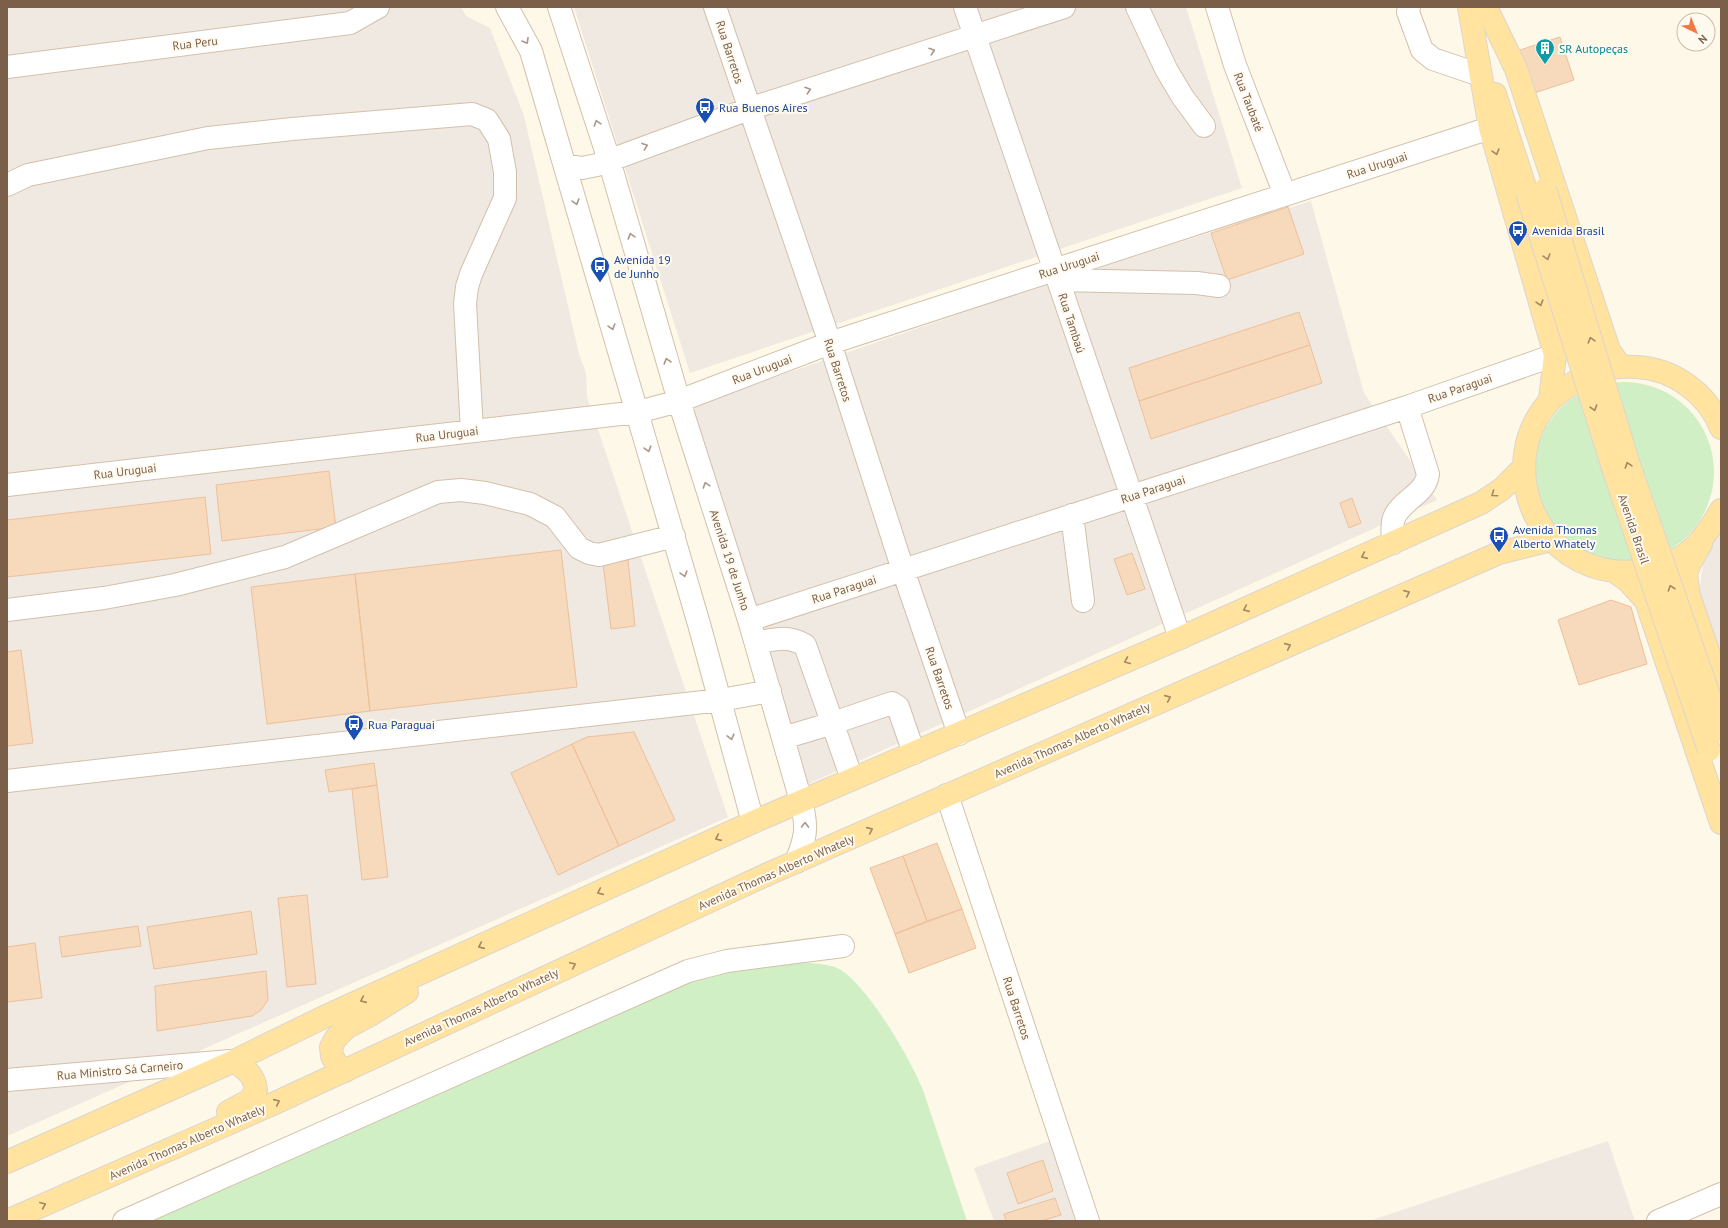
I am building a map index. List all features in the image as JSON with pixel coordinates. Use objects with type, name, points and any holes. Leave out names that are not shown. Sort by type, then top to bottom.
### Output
[{"type":"main road","points":[[1478,11],[1480,75],[1490,128],[1555,355],[1550,400]]},
{"type":"main road","points":[[1478,11],[1516,69],[1609,350],[1620,366]]},
{"type":"main road","name":"Avenida Brasil","points":[[1478,11],[1536,191],[1721,730]]},
{"type":"main road","name":"Avenida Brasil","points":[[1536,191],[1613,468],[1721,788]]},
{"type":"main road","points":[[1710,530],[1692,549],[1668,564],[1642,571],[1615,572],[1591,566],[1569,555],[1551,540],[1536,518],[1526,494],[1524,468],[1529,438],[1536,420],[1550,400],[1570,384],[1592,372],[1620,366],[1649,368],[1676,377],[1699,394],[1720,420]]},
{"type":"main road","points":[[7,1162],[234,1061],[753,822],[1180,638],[1481,503],[1502,489],[1524,468]]},
{"type":"main road","points":[[1721,510],[1690,563],[1686,574],[1688,596],[1721,688]]},
{"type":"main road","name":"Avenida Thomas Alberto Whately","points":[[7,1221],[345,1071],[796,862],[946,795],[1499,553],[1551,540]]},
{"type":"main road","points":[[1615,572],[1628,581],[1646,601],[1721,823]]},
{"type":"main road","points":[[345,1071],[332,1056],[331,1048],[336,1038],[346,1028],[402,996],[452,960]]},
{"type":"main road","points":[[163,1153],[210,1122],[250,1100],[256,1090],[255,1079],[234,1061]]},
{"type":"street","name":"Rua Peru","points":[[7,67],[350,23],[378,7]]},
{"type":"street","points":[[507,7],[531,51],[674,536],[721,700],[753,822]]},
{"type":"street","name":"Avenida 19 de Junho","points":[[559,7],[609,160],[679,401],[756,643],[801,801],[805,817],[805,840],[796,862]]},
{"type":"street","name":"Rua Barretos","points":[[715,7],[830,343],[903,570],[959,734]]},
{"type":"street","name":"Rua Tambaú","points":[[965,7],[974,37],[1057,275],[1130,496],[1180,638]]},
{"type":"street","points":[[565,165],[582,168],[591,167],[749,109],[1064,7]]},
{"type":"street","points":[[1137,7],[1166,69],[1182,96],[1204,126]]},
{"type":"street","name":"Rua Taubaté","points":[[1217,7],[1235,64],[1285,195]]},
{"type":"street","points":[[1409,7],[1408,12],[1422,50],[1426,54],[1433,59],[1480,75]]},
{"type":"street","points":[[7,185],[28,175],[208,138],[292,129],[472,114],[487,120],[499,139],[505,172],[505,198],[467,288],[465,304],[472,431]]},
{"type":"street","name":"Rua Uruguai","points":[[7,485],[638,412],[679,401],[830,343],[1057,275],[1285,195],[1490,128]]},
{"type":"street","points":[[1057,275],[1197,283],[1219,286]]},
{"type":"street","name":"Rua Paraguai","points":[[749,620],[1407,407],[1555,355]]},
{"type":"street","points":[[1393,543],[1393,519],[1398,510],[1423,487],[1428,480],[1428,474],[1407,407]]},
{"type":"street","points":[[7,610],[104,598],[161,588],[285,557],[438,492],[461,490],[486,493],[530,504],[555,517],[579,548],[589,553],[599,555],[674,536]]},
{"type":"street","points":[[1072,515],[1083,601]]},
{"type":"street","points":[[756,643],[782,638],[795,640],[805,645],[852,780]]},
{"type":"street","points":[[7,781],[721,700],[770,691]]},
{"type":"street","points":[[783,738],[892,703],[898,707],[914,753]]},
{"type":"street","name":"Rua Barretos","points":[[946,795],[1088,1221]]},
{"type":"street","points":[[124,1221],[688,971],[727,960],[843,946]]},
{"type":"street","name":"Rua Ministro Sá Carneiro","points":[[7,1080],[234,1061]]},
{"type":"street","points":[[1658,1221],[1721,1194]]},
{"type":"shaded area","points":[[7,7],[461,7],[466,16],[490,28],[524,116],[579,354],[586,373],[587,397],[728,817],[7,1136]]},
{"type":"shaded area","points":[[574,7],[1186,7],[1242,188],[690,373]]},
{"type":"shaded area","points":[[1311,201],[1364,393],[1437,500],[808,784],[690,406],[1044,285]]},
{"type":"shaded area","points":[[1721,523],[1721,660],[1699,592],[1704,556]]},
{"type":"shaded area","points":[[1050,1141],[1079,1221],[994,1221],[974,1168]]},
{"type":"shaded area","points":[[1608,1141],[1635,1221],[1369,1221]]},
{"type":"green space","points":[[1615,382],[1633,382],[1658,389],[1674,397],[1688,408],[1699,422],[1707,438],[1714,463],[1714,481],[1707,506],[1699,522],[1688,536],[1674,547],[1650,558],[1633,562],[1615,562],[1598,558],[1574,547],[1554,529],[1549,522],[1538,498],[1534,481],[1534,463],[1538,446],[1549,422],[1567,402],[1574,397],[1598,386]]},
{"type":"green space","points":[[808,963],[825,965],[841,970],[864,992],[888,1025],[909,1060],[923,1090],[967,1221],[144,1221],[692,975],[775,964]]},
{"type":"building","name":"SR Autopeças","points":[[1560,37],[1574,80],[1531,94],[1517,51]]},
{"type":"building","points":[[1288,207],[1304,254],[1227,280],[1211,233]]},
{"type":"building","points":[[1299,312],[1310,345],[1139,401],[1129,368]]},
{"type":"building","points":[[1310,345],[1322,383],[1151,439],[1139,401]]},
{"type":"building","points":[[329,471],[336,527],[222,541],[216,485]]},
{"type":"building","points":[[205,497],[211,554],[7,577],[7,520]]},
{"type":"building","points":[[1352,498],[1361,523],[1349,528],[1340,503]]},
{"type":"building","points":[[561,550],[577,687],[370,711],[355,574]]},
{"type":"building","points":[[1132,553],[1145,589],[1127,595],[1114,559]]},
{"type":"building","points":[[628,560],[635,626],[611,629],[603,563]]},
{"type":"building","points":[[355,574],[370,711],[267,724],[251,587]]},
{"type":"building","points":[[1611,600],[1631,607],[1647,664],[1579,685],[1558,620]]},
{"type":"building","points":[[21,650],[33,743],[7,746],[7,652]]},
{"type":"building","points":[[634,732],[675,820],[619,846],[572,744],[587,737]]},
{"type":"building","points":[[572,744],[619,846],[558,875],[511,773]]},
{"type":"building","points":[[374,763],[377,785],[329,792],[325,770]]},
{"type":"building","points":[[377,785],[388,877],[362,880],[352,789]]},
{"type":"building","points":[[937,843],[962,909],[927,921],[903,856]]},
{"type":"building","points":[[903,856],[927,921],[895,934],[870,868]]},
{"type":"building","points":[[307,895],[316,984],[287,987],[278,898]]},
{"type":"building","points":[[962,909],[976,948],[909,973],[895,934]]},
{"type":"building","points":[[251,911],[257,954],[154,969],[147,927]]},
{"type":"building","points":[[138,926],[141,946],[62,957],[59,937]]},
{"type":"building","points":[[35,943],[42,998],[7,1002],[7,947]]},
{"type":"building","points":[[266,971],[268,1000],[260,1011],[252,1016],[157,1031],[155,986]]},
{"type":"building","points":[[1043,1160],[1053,1191],[1018,1204],[1007,1173]]},
{"type":"building","points":[[1055,1198],[1061,1215],[1041,1221],[1006,1221],[1004,1214]]},
{"type":"place","name":"SR Autopeças","points":[[1545,65]]},
{"type":"place","name":"Rua Buenos Aires","points":[[705,124]]},
{"type":"place","name":"Avenida Brasil","points":[[1518,247]]},
{"type":"place","name":"Avenida 19 de Junho","points":[[600,283]]},
{"type":"place","name":"Avenida Thomas Alberto Whately","points":[[1499,553]]},
{"type":"place","name":"Rua Paraguai","points":[[354,741]]}]
